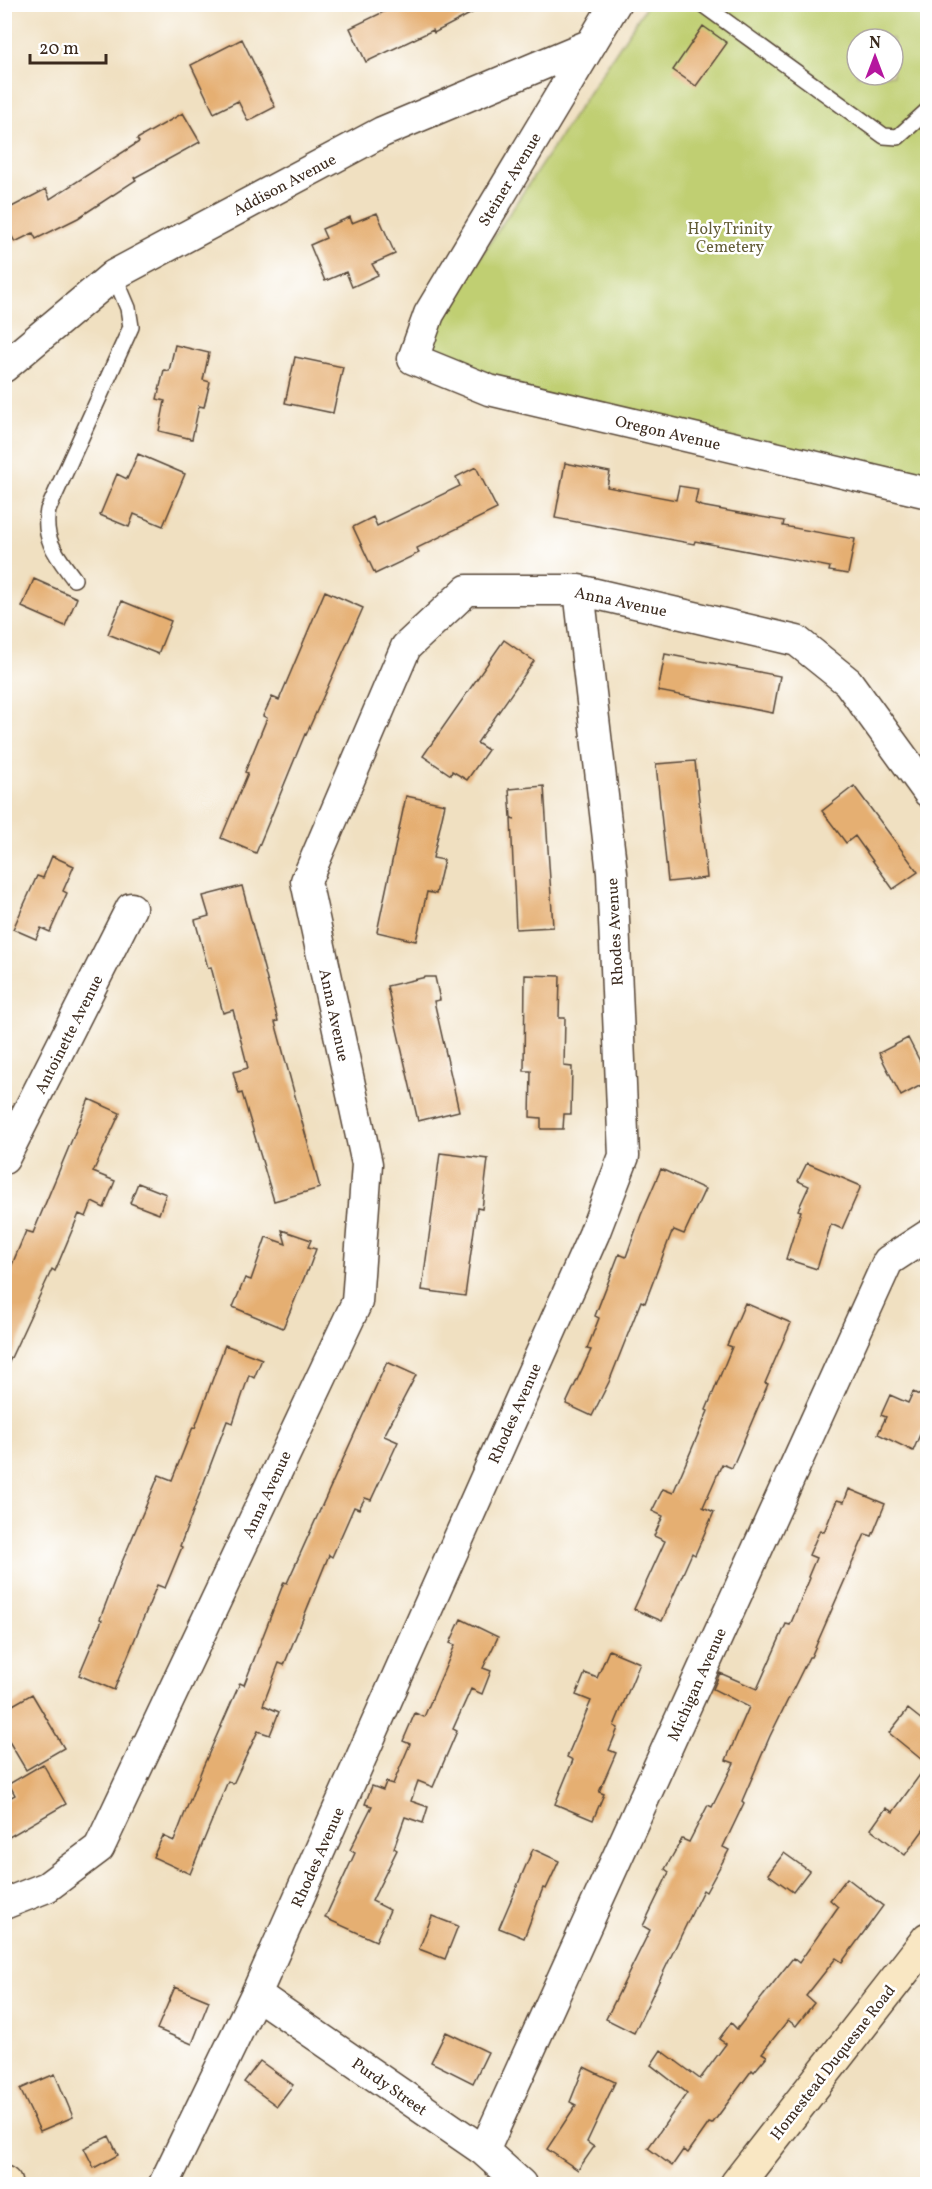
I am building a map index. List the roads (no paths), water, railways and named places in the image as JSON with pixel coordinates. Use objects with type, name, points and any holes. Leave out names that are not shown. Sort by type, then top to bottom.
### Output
[{"type":"street","name":"Steiner Avenue","points":[[413,359],[429,314],[615,4]]},
{"type":"street","name":"Addison Avenue","points":[[4,367],[114,275],[382,132],[589,45]]},
{"type":"street","name":"Oregon Avenue","points":[[413,359],[489,390],[927,493]]},
{"type":"street","name":"Anna Avenue","points":[[4,1904],[47,1887],[99,1848],[357,1302],[367,1164],[306,881],[406,647],[467,590],[579,590],[797,641],[848,682],[926,789]]},
{"type":"street","name":"Rhodes Avenue","points":[[164,2184],[256,1994],[594,1234],[624,1156],[612,873],[579,590]]},
{"type":"street","name":"Antoinette Avenue","points":[[4,1159],[131,908]]},
{"type":"street","name":"Michigan Avenue","points":[[484,2151],[888,1261],[927,1235]]},
{"type":"street","name":"Homestead Duquesne Road","points":[[737,2184],[927,1938]]},
{"type":"street","name":"Purdy Street","points":[[256,1994],[484,2151],[521,2184]]},
{"type":"lane","points":[[702,4],[884,136],[898,137],[927,110]]},
{"type":"lane","points":[[74,579],[54,551],[45,523],[48,510],[131,327],[128,308],[114,275]]},
{"type":"park label","name":"Holy Trinity Cemetery","points":[[730,237]]}]
